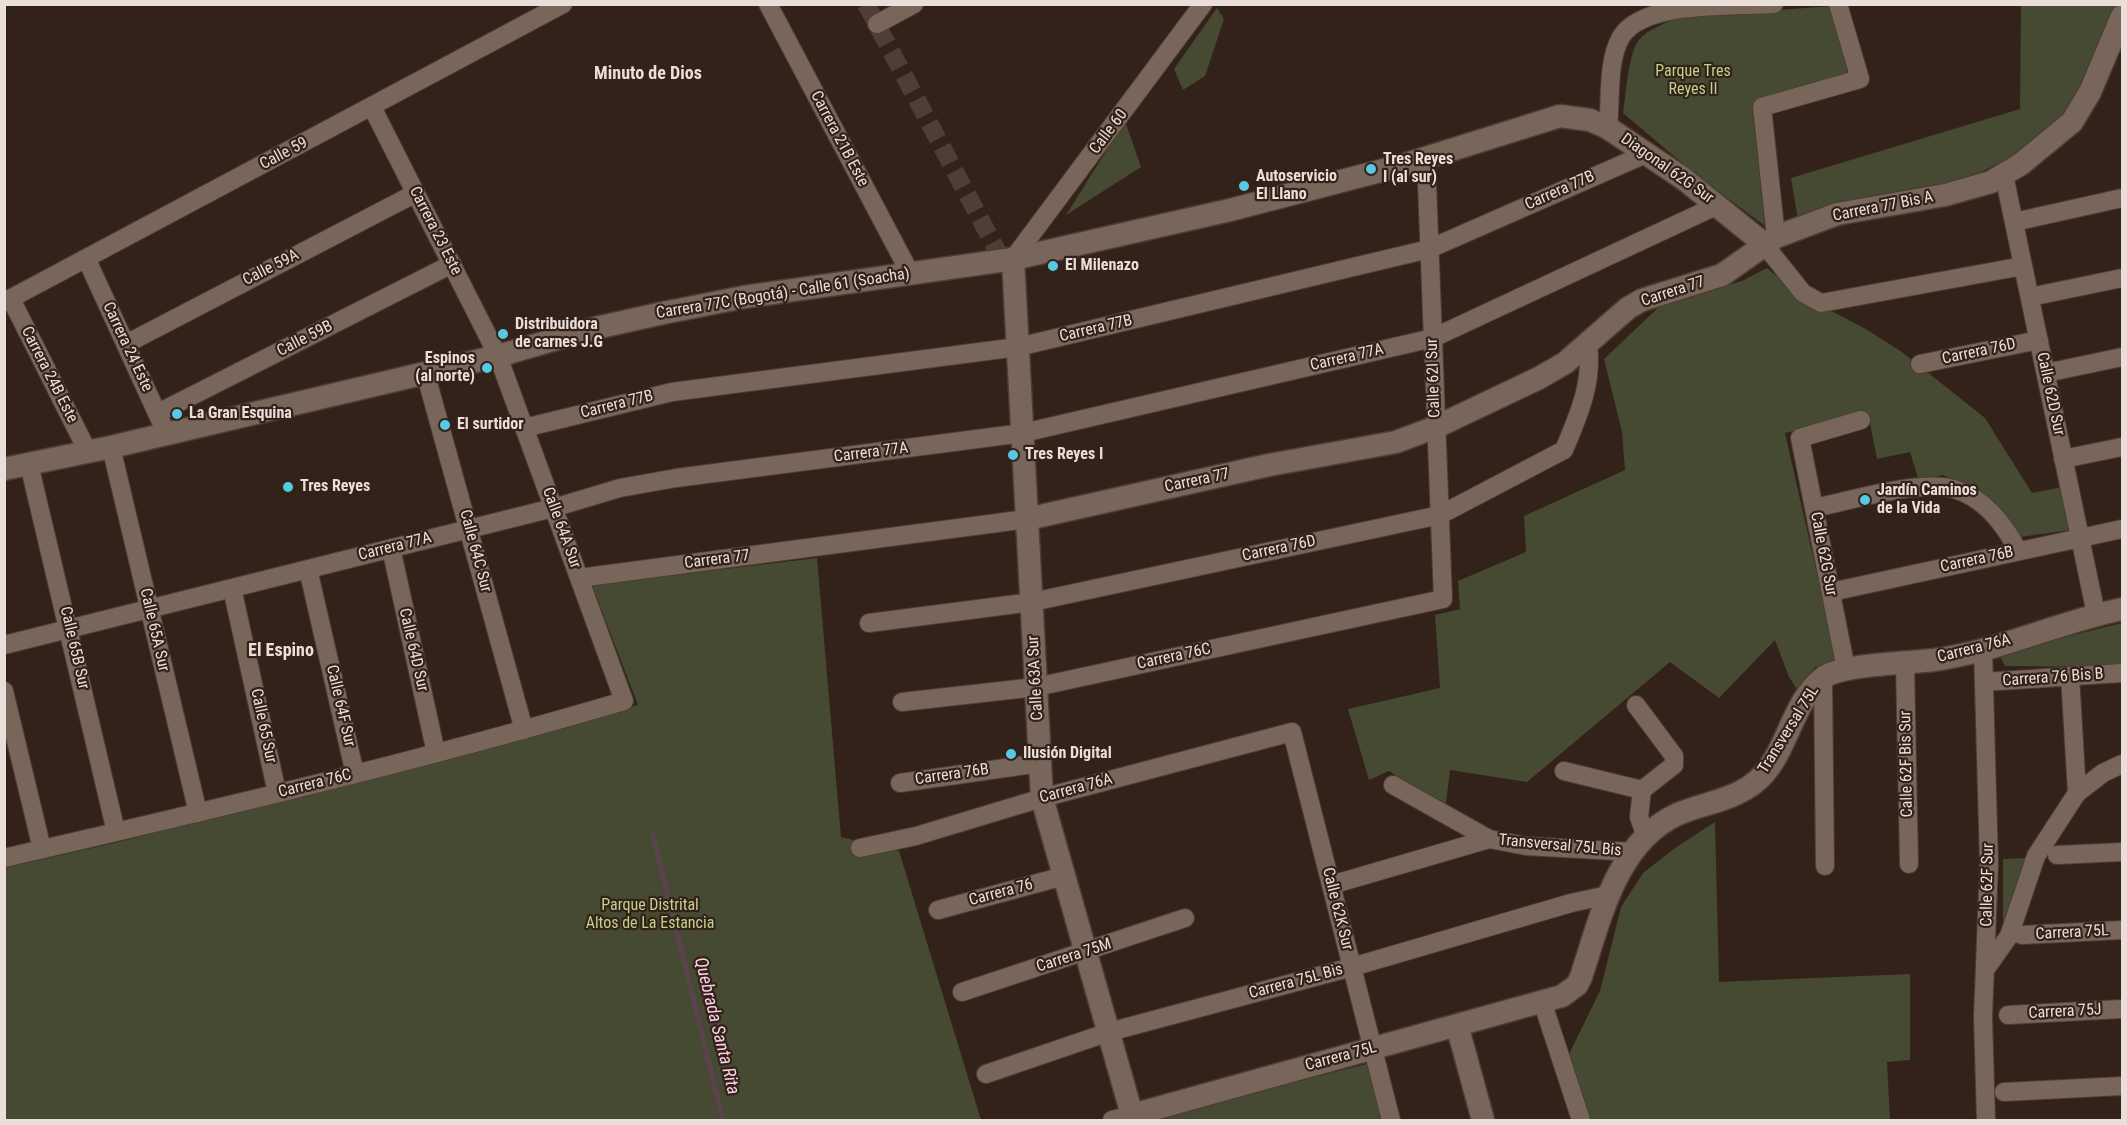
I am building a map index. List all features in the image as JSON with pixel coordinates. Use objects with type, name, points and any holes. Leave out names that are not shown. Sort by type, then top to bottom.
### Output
[{"type":"street","name":"Calle 59","points":[[8,300],[87,260],[563,4]]},
{"type":"street","name":"Carrera 21B Este","points":[[768,4],[910,273]]},
{"type":"street","points":[[877,24],[914,4]]},
{"type":"street","name":"Calle 60","points":[[1013,258],[1203,4]]},
{"type":"street","points":[[1608,128],[1614,62],[1622,36],[1639,20],[1662,11],[1687,7],[1774,4]]},
{"type":"street","points":[[1838,4],[1860,79],[1762,107],[1770,240],[1803,293],[1821,303],[2023,266]]},
{"type":"street","name":"Carrera 77 Bis A","points":[[1770,240],[1837,214],[1946,195],[1981,185],[2004,175],[2072,122],[2090,92],[2122,16]]},
{"type":"street","name":"Carrera 23 Este","points":[[372,107],[498,356]]},
{"type":"street","name":"Carrera 77C (Bogotá) - Calle 61 (Soacha)","points":[[4,469],[111,447],[162,424],[498,356],[587,330],[663,313],[744,297],[1013,258],[1230,210],[1426,158],[1560,116]]},
{"type":"street","name":"Diagonal 62G Sur","points":[[1560,116],[1590,120],[1608,128],[1648,153],[1770,240]]},
{"type":"street","name":"Carrera 77B","points":[[524,428],[672,392],[1018,348],[1429,249],[1648,153]]},
{"type":"street","name":"Calle 62I Sur","points":[[1426,158],[1443,599]]},
{"type":"street","name":"Calle 62D Sur","points":[[2004,175],[2096,614]]},
{"type":"street","name":"Calle 59A","points":[[126,344],[416,193]]},
{"type":"street","points":[[2014,222],[2122,198]]},
{"type":"street","name":"Carrera 77A","points":[[4,645],[553,508],[620,488],[676,478],[1023,433],[1432,338],[1718,205]]},
{"type":"street","name":"Carrera 77","points":[[579,578],[1027,519],[1269,465],[1374,447],[1436,427],[1539,378],[1565,363],[1628,308],[1642,300],[1722,275],[1770,240]]},
{"type":"street","name":"Calle 63A Sur","points":[[1013,258],[1042,798],[1109,1032],[1126,1119]]},
{"type":"street","name":"Carrera 24 Este","points":[[87,260],[162,424]]},
{"type":"street","name":"Calle 59B","points":[[162,424],[452,264]]},
{"type":"street","points":[[2030,297],[2122,278]]},
{"type":"street","name":"Carrera 24B Este","points":[[8,300],[88,452]]},
{"type":"street","name":"Carrera 76D","points":[[1920,364],[2039,340]]},
{"type":"street","name":"Carrera 76D","points":[[869,623],[1032,602],[1440,515],[1555,457],[1564,450],[1588,388],[1591,365],[1588,344]]},
{"type":"street","name":"Calle 64A Sur","points":[[498,356],[624,701]]},
{"type":"street","points":[[2046,373],[2122,357]]},
{"type":"street","name":"Calle 64C Sur","points":[[425,372],[524,730]]},
{"type":"street","name":"Calle 62G Sur","points":[[1846,669],[1800,438],[1861,420]]},
{"type":"street","name":"Calle 65A Sur","points":[[111,447],[198,813]]},
{"type":"street","points":[[2063,459],[2122,447]]},
{"type":"street","name":"Calle 65B Sur","points":[[29,464],[70,628],[116,832]]},
{"type":"street","points":[[1814,508],[1915,488],[1955,489],[1998,519],[2018,551]]},
{"type":"street","name":"Carrera 76B","points":[[1831,592],[2122,529]]},
{"type":"street","name":"Calle 64D Sur","points":[[390,548],[436,753]]},
{"type":"street","name":"Calle 64F Sur","points":[[308,569],[355,774]]},
{"type":"street","name":"Calle 65 Sur","points":[[232,588],[278,793]]},
{"type":"street","name":"Carrera 76C","points":[[902,702],[1036,687],[1443,599]]},
{"type":"street","name":"Carrera 76A","points":[[1823,678],[1846,669],[1905,663],[1983,650],[2096,614],[2122,609]]},
{"type":"street","name":"Calle 62F Sur","points":[[1983,650],[1989,863],[1985,970],[1986,1120]]},
{"type":"street","name":"Calle 62F Bis Sur","points":[[1905,663],[1909,864]]},
{"type":"street","name":"Carrera 76 Bis B","points":[[1984,682],[2122,673]]},
{"type":"street","points":[[2070,676],[2077,793]]},
{"type":"street","points":[[1823,678],[1825,866]]},
{"type":"street","name":"Transversal 75L","points":[[1640,845],[1677,814],[1725,800],[1755,783],[1767,770],[1805,700],[1823,678]]},
{"type":"street","points":[[4,691],[42,849]]},
{"type":"street","name":"Carrera 76C","points":[[4,858],[355,774],[624,701]]},
{"type":"street","points":[[1608,895],[1640,845],[1642,790],[1674,765],[1672,750],[1636,705]]},
{"type":"street","name":"Carrera 76A","points":[[860,848],[916,836],[1042,798],[1292,732]]},
{"type":"street","name":"Calle 62K Sur","points":[[1292,732],[1391,1120]]},
{"type":"street","name":"Carrera 76B","points":[[900,783],[1040,763]]},
{"type":"street","points":[[1985,970],[2009,936],[2036,856],[2077,793],[2103,772],[2122,764]]},
{"type":"street","points":[[1564,771],[1642,790]]},
{"type":"street","name":"Transversal 75L Bis","points":[[1393,785],[1489,839],[1526,846],[1640,845]]},
{"type":"street","points":[[1331,885],[1489,839]]},
{"type":"street","points":[[2057,855],[2122,852]]},
{"type":"street","name":"Carrera 76","points":[[938,910],[1064,876]]},
{"type":"street","name":"Carrera 75L Bis","points":[[986,1074],[1109,1032],[1352,968],[1571,903],[1608,895]]},
{"type":"street","name":"Carrera 75L","points":[[1126,1119],[1542,1001],[1570,991],[1581,977],[1608,895]]},
{"type":"street","name":"Carrera 75M","points":[[962,993],[1185,918]]},
{"type":"street","name":"Carrera 75L","points":[[2022,935],[2122,930]]},
{"type":"street","points":[[1542,1001],[1581,1120]]},
{"type":"street","name":"Carrera 75J","points":[[2008,1015],[2122,1009]]},
{"type":"street","points":[[1456,1025],[1483,1120]]},
{"type":"street","points":[[2004,1092],[2122,1086]]},
{"type":"green space","points":[[2021,5],[2120,5],[2073,112],[2017,154],[1973,176],[1798,220],[1791,178],[2020,109]]},
{"type":"green space","name":"Parque Tres Reyes II","points":[[1834,6],[1848,75],[1752,105],[1765,226],[1694,173],[1623,113],[1635,46],[1643,36],[1658,27],[1679,17]]},
{"type":"green space","points":[[1217,8],[1224,19],[1205,76],[1183,90],[1174,69]]},
{"type":"green space","points":[[1125,121],[1141,167],[1066,215]]},
{"type":"green space","points":[[1767,268],[1795,292],[1864,328],[1902,352],[1985,418],[2032,493],[2062,487],[2070,530],[2020,537],[1968,487],[1943,475],[1919,481],[1910,452],[1877,459],[1868,413],[1785,433],[1837,662],[1815,667],[1799,692],[1789,677],[1775,640],[1719,698],[1670,662],[1527,782],[1450,770],[1446,803],[1420,791],[1389,771],[1369,780],[1348,709],[1440,688],[1435,615],[1460,609],[1458,581],[1526,552],[1524,516],[1625,470],[1622,432],[1604,359],[1661,305],[1742,281]]},
{"type":"green space","name":"Parque Distrital Altos de La Estancia","points":[[817,558],[841,837],[899,851],[981,1120],[5,1120],[4,868],[123,841],[638,705],[592,585]]},
{"type":"green space","points":[[2122,623],[2122,667],[2005,666],[2001,658],[2005,652]]},
{"type":"green space","points":[[1715,822],[1719,982],[1910,974],[1910,1060],[1887,1062],[1890,1120],[1588,1120],[1567,1058],[1600,991],[1621,907],[1643,873],[1675,848]]},
{"type":"green space","points":[[2027,858],[2003,928],[2003,859]]},
{"type":"green space","points":[[1367,1064],[1381,1120],[1149,1120],[1149,1118]]},
{"type":"waterway","name":"Quebrada Santa Rita","points":[[653,835],[723,1120]]},
{"type":"tunnel","points":[[866,4],[1002,260]]},
{"type":"place","name":"Tres Reyes I (al sur)","points":[[1371,169]]},
{"type":"place","name":"Autoservicio El Llano","points":[[1244,186]]},
{"type":"place","name":"El Milenazo","points":[[1053,266]]},
{"type":"place","name":"Distribuidora de carnes J.G","points":[[503,334]]},
{"type":"place","name":"Espinos (al norte)","points":[[487,368]]},
{"type":"place","name":"La Gran Esquina","points":[[177,414]]},
{"type":"place","name":"El surtidor","points":[[445,425]]},
{"type":"place","name":"Tres Reyes I","points":[[1013,455]]},
{"type":"place","name":"Tres Reyes","points":[[288,487]]},
{"type":"place","name":"Jardín Caminos de la Vida","points":[[1865,500]]},
{"type":"place","name":"Ilusión Digital","points":[[1011,754]]},
{"type":"district","name":"Minuto de Dios","points":[[648,74]]},
{"type":"district","name":"El Espino","points":[[281,651]]}]
